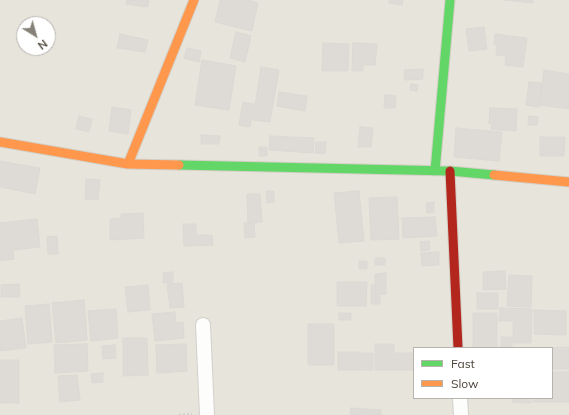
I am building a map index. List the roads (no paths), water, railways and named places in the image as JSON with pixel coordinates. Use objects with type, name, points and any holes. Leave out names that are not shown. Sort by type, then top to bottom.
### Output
[{"type":"street","points":[[128,164],[194,0]]},
{"type":"street","points":[[435,171],[450,0]]},
{"type":"street","points":[[0,142],[128,164],[435,171],[569,182]]},
{"type":"street","points":[[450,172],[458,347]]},
{"type":"street","points":[[203,325],[207,415]]},
{"type":"street","points":[[460,399],[461,415]]}]
